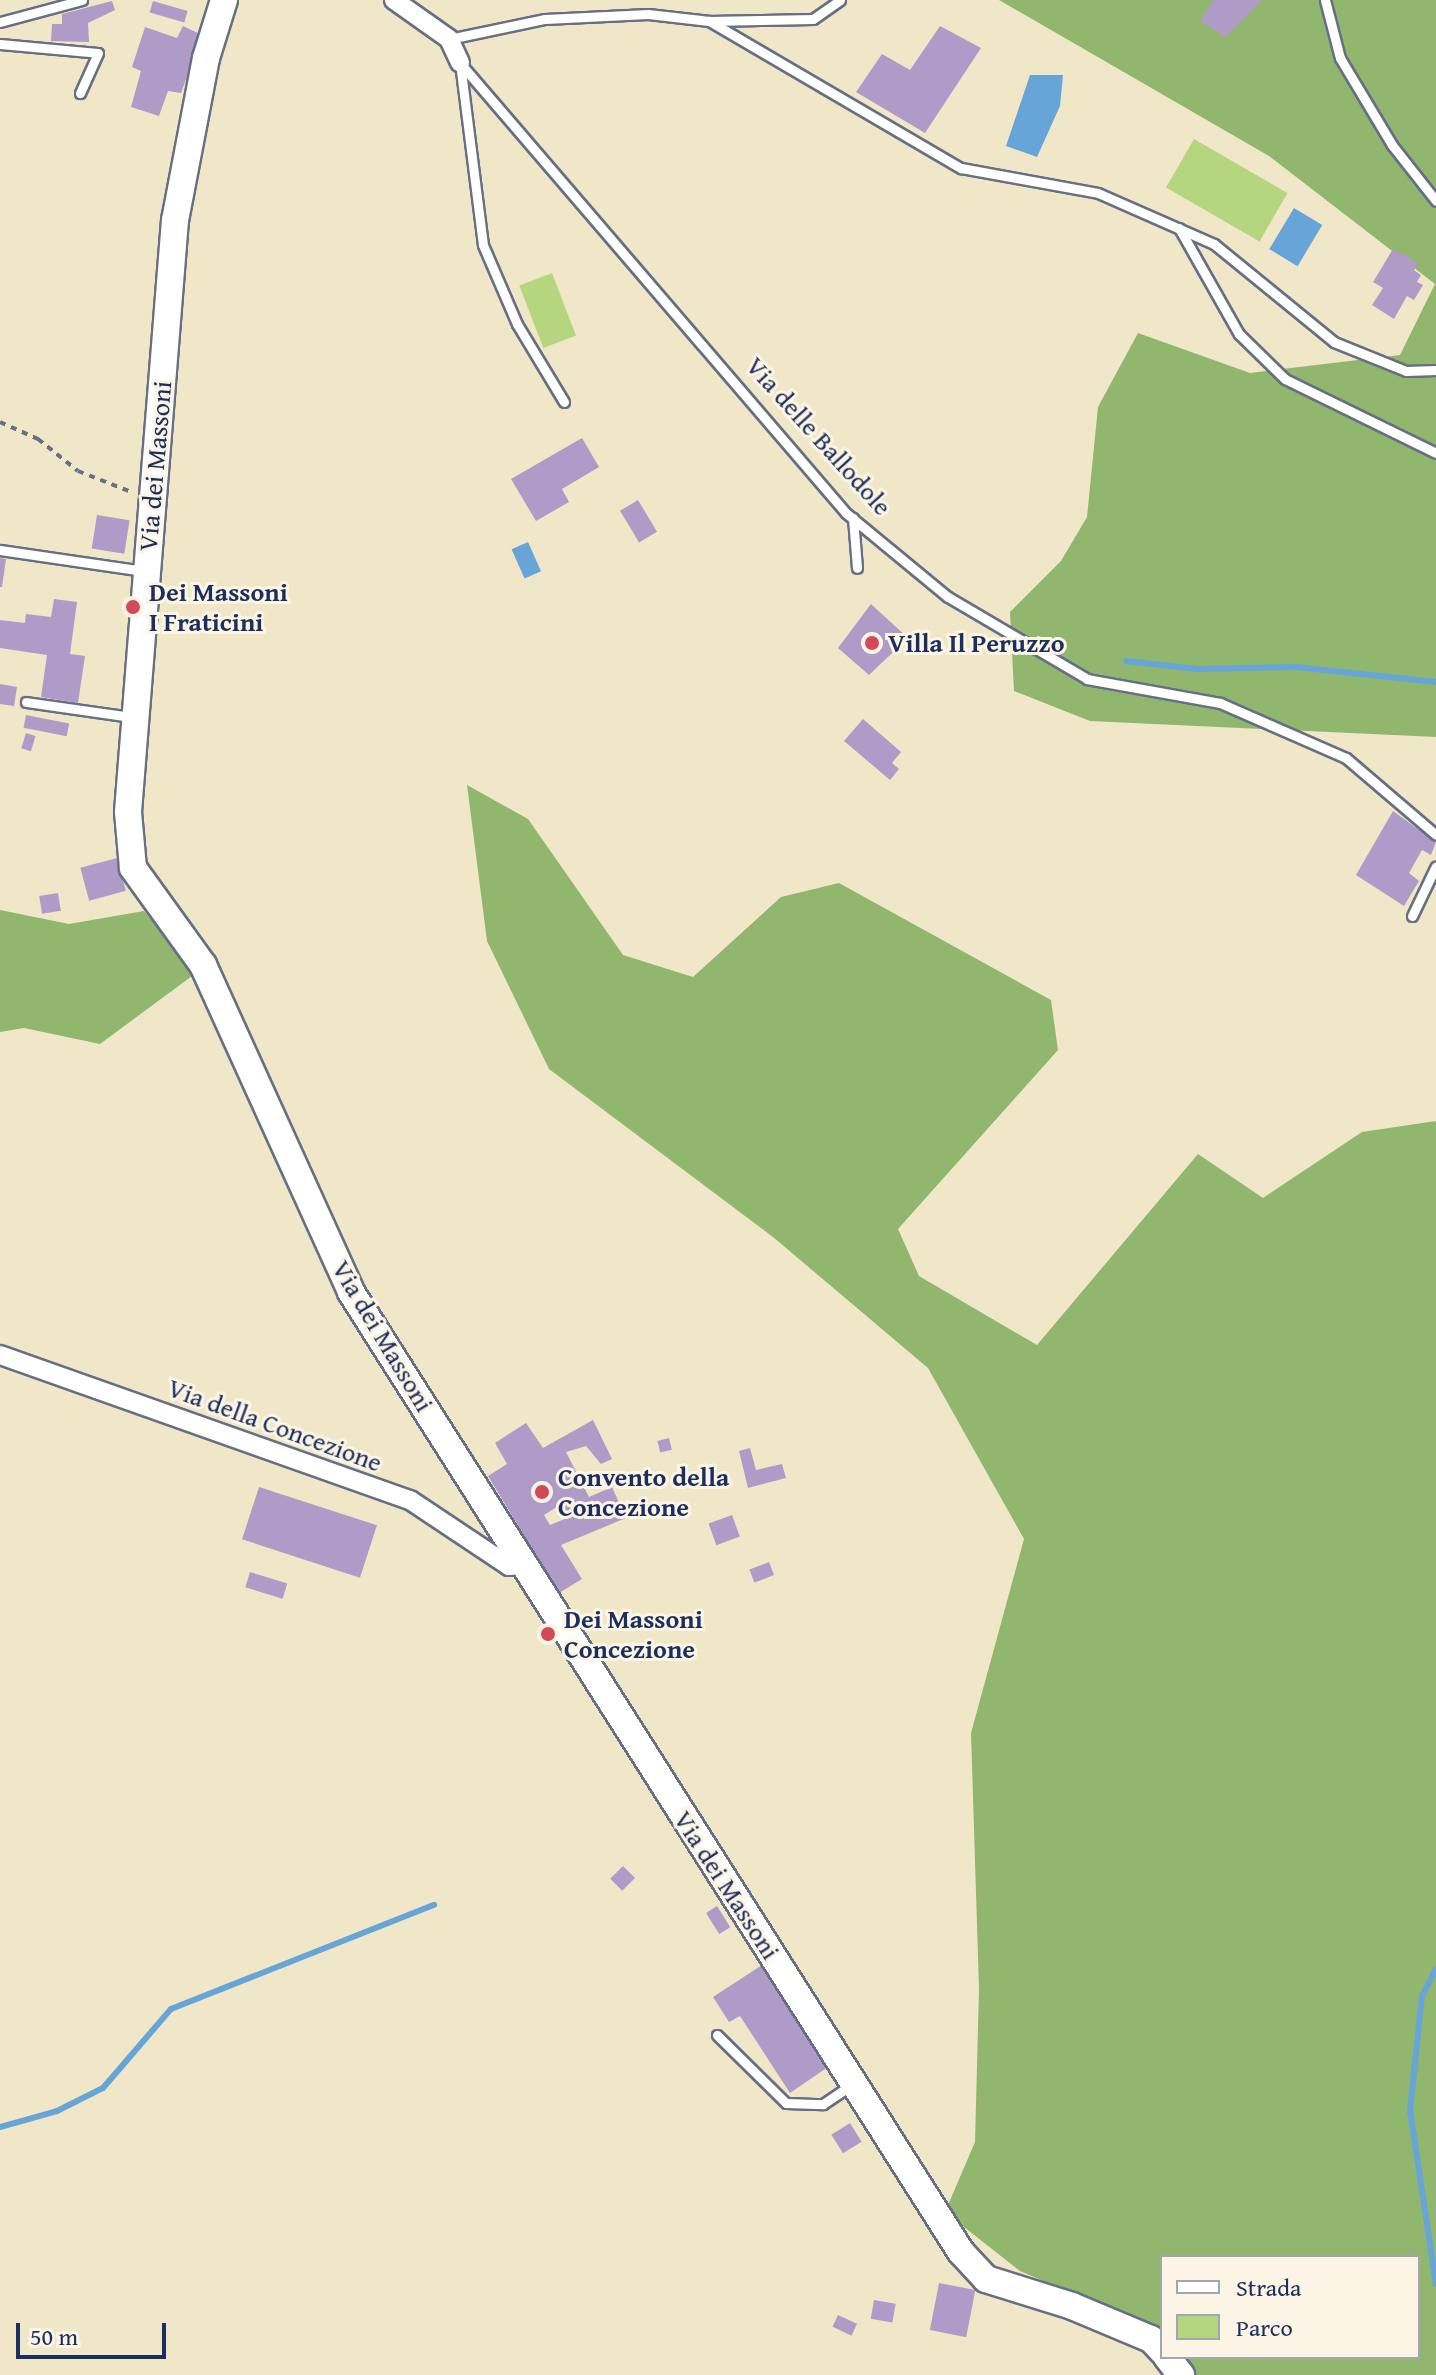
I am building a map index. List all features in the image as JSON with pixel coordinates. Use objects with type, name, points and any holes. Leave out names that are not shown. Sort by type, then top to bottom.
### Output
[{"type":"street","name":"Via dei Massoni","points":[[224,0],[206,58],[175,220],[128,812],[133,868],[203,965],[351,1292],[521,1565],[961,2252],[986,2279],[1072,2306],[1151,2339],[1160,2349]]},
{"type":"street","points":[[394,0],[449,39]]},
{"type":"street","name":"Via delle Ballodole","points":[[449,39],[460,63]]},
{"type":"street","name":"Via della Concezione","points":[[0,1355],[410,1500],[509,1566],[521,1565]]},
{"type":"street","points":[[1169,2359],[1181,2375]]},
{"type":"lane","points":[[0,22],[82,0]]},
{"type":"lane","points":[[449,39],[545,19],[648,14],[709,21],[813,19],[840,0]]},
{"type":"lane","points":[[1325,0],[1340,58],[1392,145],[1436,201]]},
{"type":"lane","points":[[709,21],[961,168],[1098,193],[1214,244],[1334,342],[1406,371],[1436,370]]},
{"type":"lane","points":[[0,44],[98,53],[80,93]]},
{"type":"lane","name":"Via delle Ballodole","points":[[460,63],[483,245],[517,324],[564,402]]},
{"type":"lane","name":"Via delle Ballodole","points":[[460,63],[853,518],[948,597],[1087,679],[1220,703],[1346,758],[1436,835]]},
{"type":"lane","points":[[1179,228],[1239,334],[1285,379],[1436,453]]},
{"type":"lane","points":[[853,518],[857,568]]},
{"type":"lane","points":[[0,550],[147,571]]},
{"type":"lane","points":[[26,702],[135,718]]},
{"type":"lane","points":[[1412,916],[1436,866]]},
{"type":"lane","points":[[717,2035],[778,2098],[792,2105],[823,2104],[854,2083]]},
{"type":"path","points":[[0,422],[38,439],[101,483],[153,496]]},
{"type":"green space","points":[[999,0],[1436,0],[1436,737],[1090,721],[1014,691],[1010,612],[1061,561],[1087,517],[1098,407],[1138,333],[1250,373],[1400,355],[1435,284],[1269,156]]},
{"type":"green space","points":[[1194,139],[1288,193],[1260,241],[1166,187]]},
{"type":"green space","points":[[552,273],[576,336],[543,348],[519,286]]},
{"type":"green space","points":[[467,785],[528,819],[623,955],[693,977],[781,897],[839,883],[1051,1000],[1058,1050],[898,1229],[919,1276],[1037,1345],[1198,1154],[1263,1198],[1362,1132],[1436,1121],[1436,2375],[1187,2375],[1181,2359],[1420,2359],[1420,2255],[1160,2255],[1160,2330],[1020,2271],[945,2212],[975,2142],[979,1989],[971,1733],[1024,1539],[928,1368],[773,1237],[549,1069],[487,941]]},
{"type":"green space","points":[[0,910],[69,924],[144,911],[196,973],[100,1044],[24,1028],[0,1032]]},
{"type":"water","points":[[1030,75],[1063,75],[1060,106],[1037,157],[1006,146]]},
{"type":"water","points":[[1294,208],[1322,225],[1298,266],[1269,249]]},
{"type":"water","points":[[528,542],[541,571],[525,579],[512,549]]},
{"type":"building","points":[[1213,0],[1262,0],[1226,37],[1200,21]]},
{"type":"building","points":[[112,1],[115,10],[88,23],[89,42],[51,41],[52,24],[62,24],[62,14]]},
{"type":"building","points":[[153,1],[188,11],[184,22],[150,13]]},
{"type":"building","points":[[183,26],[202,35],[181,93],[168,91],[159,116],[131,107],[141,71],[132,67],[145,27],[177,38]]},
{"type":"building","points":[[940,26],[981,48],[925,133],[856,92],[882,54],[910,70]]},
{"type":"building","points":[[1393,249],[1418,263],[1414,270],[1421,275],[1417,282],[1423,285],[1414,300],[1407,296],[1394,319],[1372,305],[1383,288],[1373,282]]},
{"type":"building","points":[[582,438],[599,467],[562,489],[569,502],[536,521],[511,479]]},
{"type":"building","points":[[638,500],[657,532],[639,543],[620,511]]},
{"type":"building","points":[[97,515],[130,520],[124,554],[92,549]]},
{"type":"building","points":[[0,558],[6,559],[2,587],[0,587]]},
{"type":"building","points":[[54,599],[77,602],[70,654],[85,656],[78,703],[41,697],[47,655],[0,648],[0,620],[25,623],[26,614],[51,617]]},
{"type":"building","name":"Villa Il Peruzzo","points":[[871,604],[908,638],[869,675],[838,648]]},
{"type":"building","points":[[0,684],[17,687],[14,706],[0,704]]},
{"type":"building","points":[[26,715],[69,723],[67,736],[24,728]]},
{"type":"building","points":[[863,719],[901,752],[892,763],[899,769],[890,780],[844,741]]},
{"type":"building","points":[[26,733],[36,736],[31,751],[21,748]]},
{"type":"building","points":[[1393,811],[1436,842],[1431,855],[1422,850],[1409,873],[1419,881],[1404,906],[1356,875]]},
{"type":"building","points":[[117,858],[126,891],[89,901],[80,868]]},
{"type":"building","points":[[58,893],[61,911],[42,914],[39,896]]},
{"type":"building","name":"Convento della Concezione","points":[[593,1420],[612,1459],[601,1464],[586,1446],[566,1452],[589,1497],[612,1487],[626,1518],[561,1545],[582,1579],[559,1593],[488,1476],[507,1464],[495,1443],[526,1423],[543,1448]],"holes":[[[560,1505],[567,1518],[550,1525],[544,1515]]]},
{"type":"building","points":[[669,1438],[672,1450],[660,1453],[657,1441]]},
{"type":"building","points":[[750,1448],[756,1470],[782,1464],[786,1478],[748,1488],[739,1451]]},
{"type":"building","points":[[259,1487],[377,1525],[360,1578],[242,1539]]},
{"type":"building","points":[[732,1515],[740,1537],[716,1545],[709,1524]]},
{"type":"building","points":[[769,1562],[774,1575],[754,1583],[749,1570]]},
{"type":"building","points":[[250,1572],[287,1583],[283,1599],[245,1587]]},
{"type":"building","points":[[623,1866],[635,1878],[622,1891],[610,1879]]},
{"type":"building","points":[[717,1906],[730,1927],[719,1934],[706,1913]]},
{"type":"building","points":[[762,1965],[828,2067],[790,2093],[740,2016],[729,2022],[713,1997]]},
{"type":"building","points":[[850,2123],[862,2142],[843,2153],[831,2135]]},
{"type":"building","points":[[939,2283],[975,2290],[966,2337],[930,2330]]},
{"type":"building","points":[[874,2300],[896,2304],[892,2323],[871,2319]]},
{"type":"building","points":[[838,2315],[857,2324],[852,2336],[833,2327]]},
{"type":"waterway","points":[[1126,661],[1197,669],[1296,667],[1436,682]]},
{"type":"waterway","points":[[0,2127],[57,2111],[103,2088],[171,2009],[434,1905]]},
{"type":"waterway","points":[[1436,1969],[1422,1996],[1410,2110],[1436,2284]]},
{"type":"place","name":"Dei Massoni I Fraticini","points":[[133,607]]},
{"type":"place","name":"Villa Il Peruzzo","points":[[872,643]]},
{"type":"place","name":"Convento della Concezione","points":[[542,1492]]},
{"type":"place","name":"Dei Massoni Concezione","points":[[548,1634]]}]
